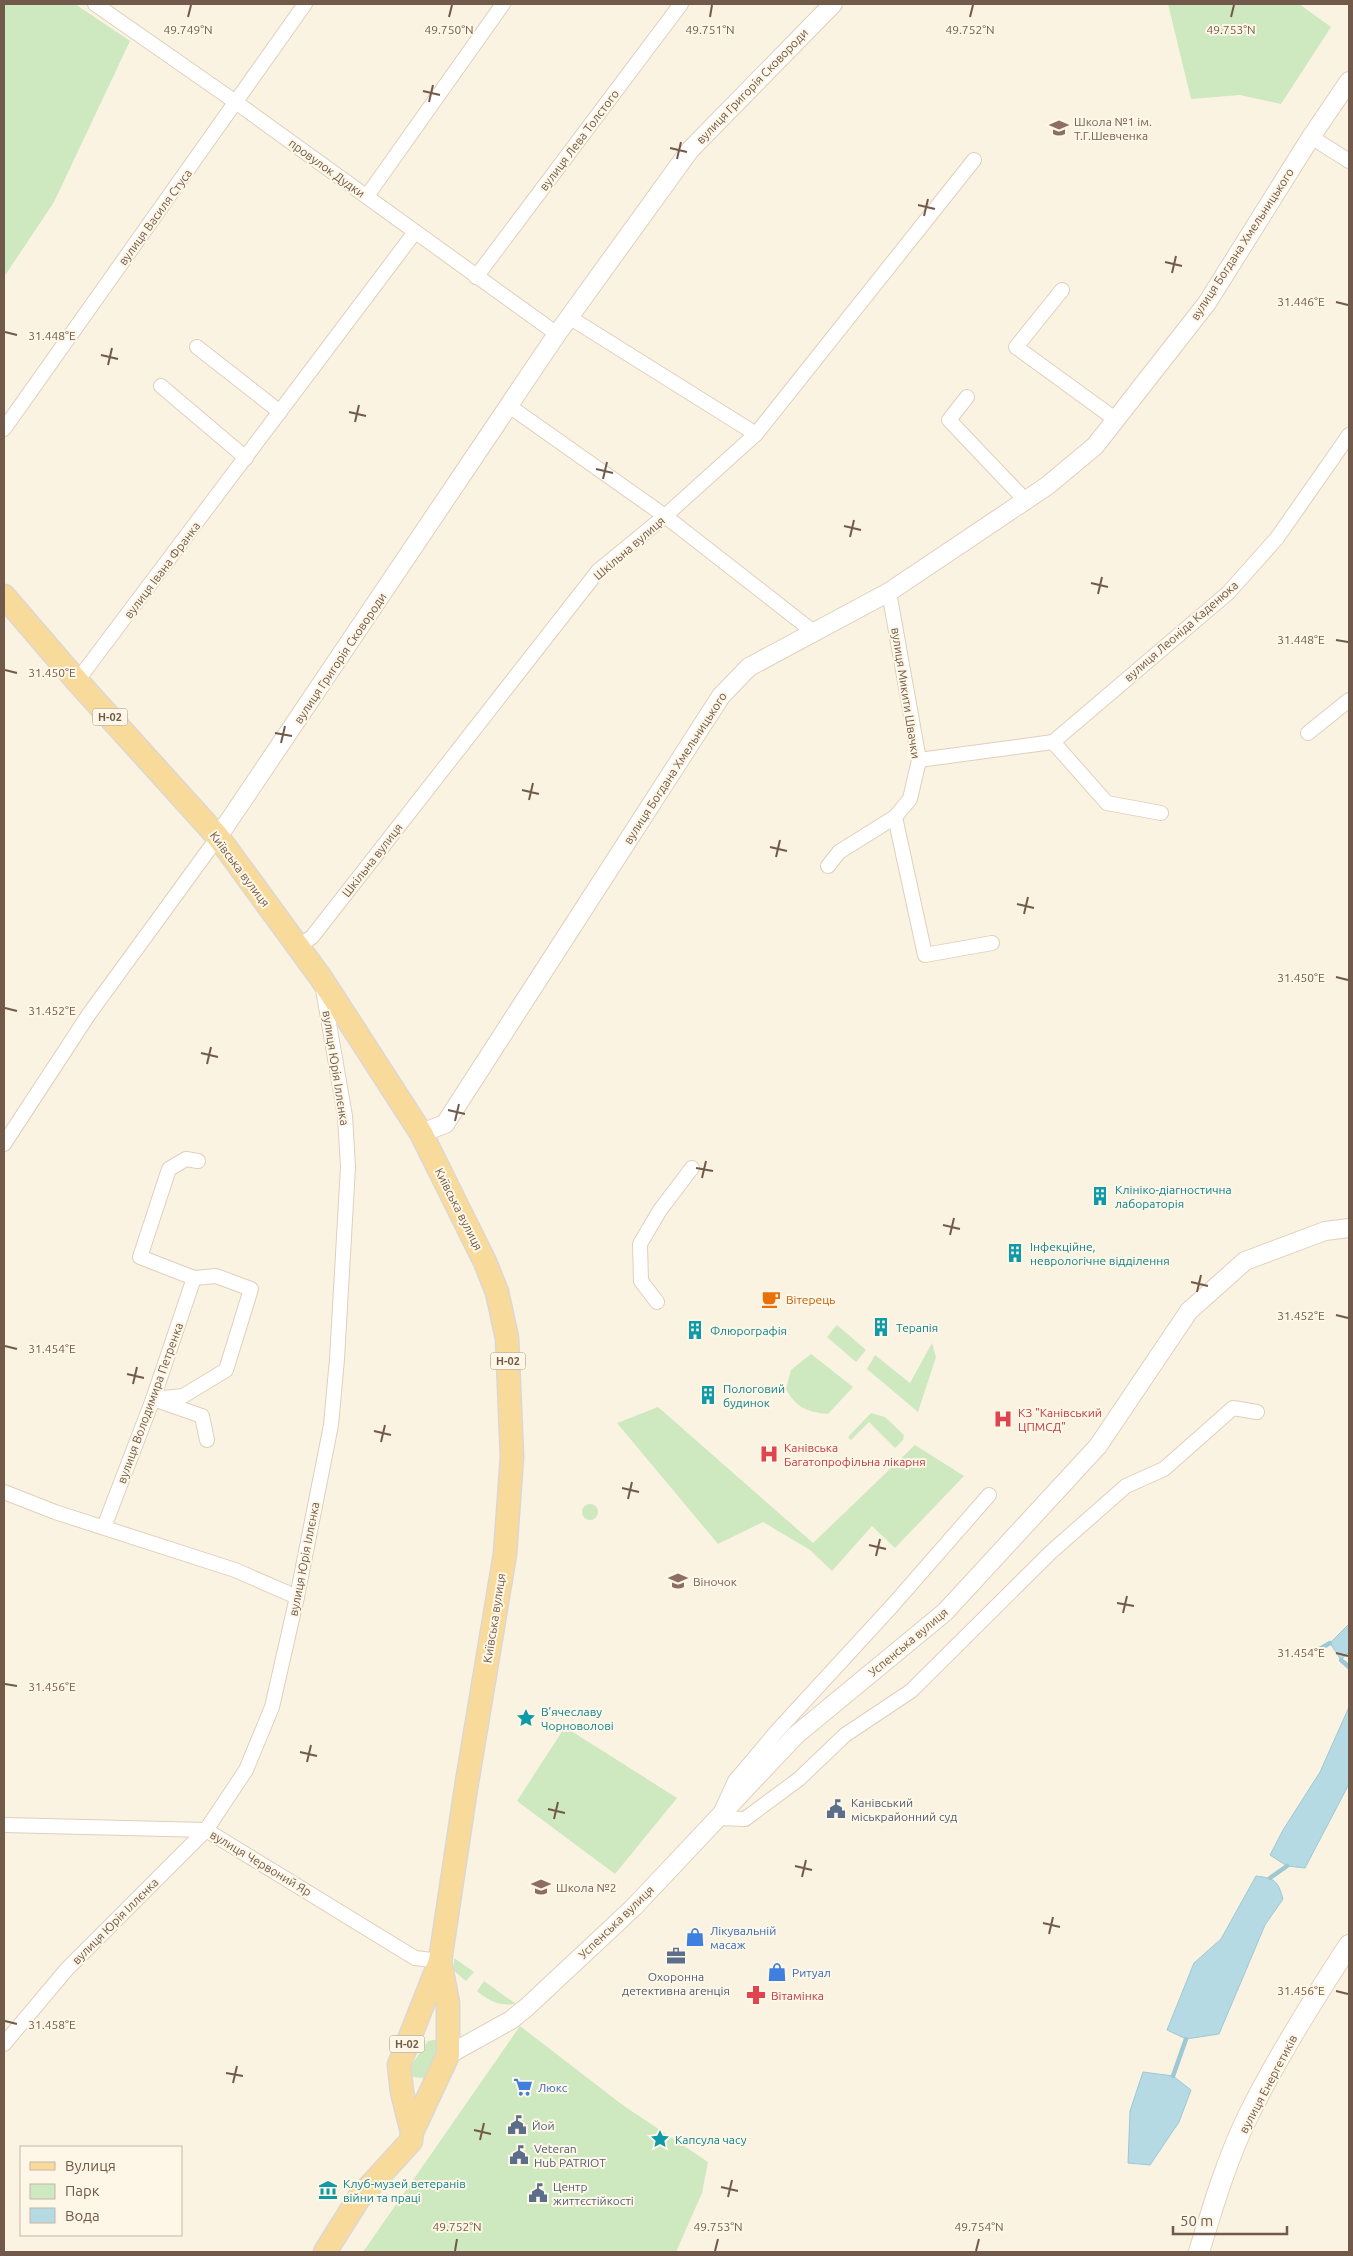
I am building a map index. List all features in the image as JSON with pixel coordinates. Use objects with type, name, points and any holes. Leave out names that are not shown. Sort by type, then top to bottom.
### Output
[{"type":"main road","name":"Київська вулиця","points":[[4,596],[77,681],[218,837],[297,947],[322,978],[421,1133],[485,1262],[497,1292],[507,1338],[512,1457],[505,1554],[466,1788],[440,1960],[399,2065],[402,2092],[412,2132]]},
{"type":"main road","name":"вулиця Енергетиків","points":[[1199,2252],[1204,2242],[1211,2209],[1248,2117],[1307,2012],[1349,1945]]},
{"type":"main road","name":"Київська вулиця","points":[[440,1960],[448,2003],[448,2055]]},
{"type":"main road","name":"Н-02","points":[[325,2252],[360,2198],[411,2141],[412,2132],[448,2055]]},
{"type":"street","name":"провулок Дудки","points":[[95,4],[367,196],[557,334]]},
{"type":"street","name":"вулиця Василя Стуса","points":[[4,429],[305,4]]},
{"type":"street","points":[[367,196],[503,4]]},
{"type":"street","name":"вулиця Лева Толстого","points":[[476,277],[681,4]]},
{"type":"street","name":"вулиця Григорія Сковороди","points":[[4,1144],[89,1014],[218,837],[557,334],[690,150],[832,4]]},
{"type":"street","name":"вулиця Богдана Хмельницького","points":[[421,1133],[445,1124],[721,696],[749,667],[889,592],[1026,501],[1047,486],[1094,446],[1207,303],[1311,137],[1349,81]]},
{"type":"street","points":[[1311,137],[1349,160]]},
{"type":"street","name":"Шкільна вулиця","points":[[297,947],[312,937],[598,571],[665,516],[756,434],[974,160]]},
{"type":"street","name":"вулиця Івана Франка","points":[[77,681],[415,232]]},
{"type":"street","points":[[1062,290],[1016,347],[1115,419]]},
{"type":"street","points":[[570,317],[756,434]]},
{"type":"street","points":[[198,348],[280,412]]},
{"type":"street","points":[[161,386],[246,458]]},
{"type":"street","points":[[967,397],[950,420],[1026,501]]},
{"type":"street","points":[[509,406],[665,516],[815,633]]},
{"type":"street","name":"вулиця Леоніда Каденюка","points":[[1053,742],[1228,593],[1277,538],[1349,435]]},
{"type":"street","name":"вулиця Микити Швачки","points":[[828,866],[839,852],[895,817],[910,799],[919,760],[889,592]]},
{"type":"street","points":[[1308,733],[1349,700]]},
{"type":"street","points":[[919,760],[1053,742],[1107,802],[1162,813]]},
{"type":"street","points":[[895,817],[925,955],[992,943]]},
{"type":"street","name":"вулиця Юрія Іллєнка","points":[[4,2044],[67,1969],[206,1830],[246,1770],[272,1707],[297,1596],[331,1425],[337,1359],[348,1167],[345,1116],[322,978]]},
{"type":"street","points":[[153,1399],[183,1396],[226,1370],[251,1289],[216,1276],[194,1278],[140,1257],[169,1169],[186,1159],[198,1161]]},
{"type":"street","points":[[657,1302],[642,1281],[640,1244],[660,1210],[692,1168]]},
{"type":"street","name":"Успенська вулиця","points":[[448,2055],[511,2020],[527,2007],[634,1907],[796,1735],[952,1605],[1098,1446],[1189,1311],[1245,1261],[1325,1231],[1349,1228]]},
{"type":"street","name":"вулиця Володимира Петренка","points":[[104,1528],[153,1399],[194,1278]]},
{"type":"street","points":[[153,1399],[202,1416],[208,1440]]},
{"type":"street","points":[[989,1494],[892,1606],[778,1730],[736,1781],[718,1818],[745,1819],[799,1779],[846,1735],[911,1691],[1051,1552],[1126,1486],[1164,1469],[1233,1408],[1257,1412]]},
{"type":"street","points":[[4,1492],[104,1528],[235,1570],[297,1596]]},
{"type":"street","name":"вулиця Червоний Яр","points":[[4,1825],[206,1830],[415,1958],[440,1960]]},
{"type":"green space","points":[[4,4],[75,4],[130,41],[54,202],[4,277]]},
{"type":"green space","points":[[1168,4],[1299,4],[1331,27],[1281,104],[1240,95],[1191,99]]},
{"type":"green space","points":[[837,1325],[866,1350],[856,1362],[827,1337]]},
{"type":"green space","points":[[932,1343],[936,1357],[918,1412],[867,1369],[875,1355],[910,1383]]},
{"type":"green space","points":[[811,1354],[853,1387],[828,1414],[803,1408],[794,1401],[786,1389],[791,1370]]},
{"type":"green space","points":[[658,1407],[813,1543],[915,1445],[964,1476],[895,1548],[872,1526],[832,1571],[810,1550],[763,1522],[718,1544],[617,1423]]},
{"type":"green space","points":[[871,1413],[885,1417],[904,1435],[903,1440],[895,1448],[869,1422],[851,1440],[848,1437]]},
{"type":"green space","points":[[590,1504],[596,1506],[598,1512],[596,1518],[590,1520],[584,1518],[582,1512],[584,1506]]},
{"type":"green space","points":[[565,1727],[677,1798],[615,1874],[517,1801]]},
{"type":"green space","points":[[454,1958],[474,1972],[466,1981],[454,1971]]},
{"type":"green space","points":[[484,1981],[516,2004],[500,2004],[482,1995],[477,1991]]},
{"type":"green space","points":[[520,2026],[624,2106],[708,2162],[702,2193],[676,2252],[363,2252]]},
{"type":"green space","points":[[439,2039],[443,2049],[424,2078],[412,2077],[410,2067],[428,2041]]},
{"type":"water","points":[[1349,1624],[1349,1652],[1341,1660],[1330,1643]]},
{"type":"water","points":[[1349,1707],[1349,1784],[1305,1868],[1287,1866],[1270,1855],[1283,1830],[1320,1772]]},
{"type":"water","points":[[1256,1876],[1272,1879],[1277,1884],[1283,1899],[1265,1925],[1219,2034],[1186,2039],[1167,2030],[1194,1963],[1221,1939]]},
{"type":"water","points":[[1143,2072],[1173,2076],[1191,2090],[1179,2122],[1150,2165],[1128,2163],[1130,2111]]},
{"type":"waterway","points":[[1318,1650],[1330,1643]]},
{"type":"waterway","points":[[1341,1660],[1349,1667]]},
{"type":"waterway","points":[[1270,1878],[1287,1866]]},
{"type":"waterway","points":[[1173,2076],[1186,2039]]},
{"type":"place","name":"Школа №1 ім. Т.Г.Шевченка","points":[[1059,128]]},
{"type":"place","name":"Клініко-діагностична лабораторія","points":[[1100,1196]]},
{"type":"place","name":"Інфекційне, неврологічне відділення","points":[[1015,1253]]},
{"type":"place","name":"Вітерець","points":[[771,1299]]},
{"type":"place","name":"Терапія","points":[[881,1327]]},
{"type":"place","name":"Флюрографія","points":[[695,1330]]},
{"type":"place","name":"Пологовий будинок","points":[[708,1395]]},
{"type":"place","name":"КЗ \"Канівський ЦПМСД\"","points":[[1003,1419]]},
{"type":"place","name":"Канівська Багатопрофільна лікарня","points":[[769,1454]]},
{"type":"place","name":"Віночок","points":[[678,1581]]},
{"type":"place","name":"В’ячеславу Чорноволові","points":[[526,1718]]},
{"type":"place","name":"Канівський міськрайонний суд","points":[[836,1809]]},
{"type":"place","name":"Школа №2","points":[[541,1887]]},
{"type":"place","name":"Лікувальній масаж","points":[[695,1937]]},
{"type":"place","name":"Охоронна детективна агенція","points":[[676,1956]]},
{"type":"place","name":"Ритуал","points":[[777,1972]]},
{"type":"place","name":"Вітамінка","points":[[756,1995]]},
{"type":"place","name":"Люкс","points":[[523,2087]]},
{"type":"place","name":"Йой","points":[[517,2125]]},
{"type":"place","name":"Капсула часу","points":[[660,2139]]},
{"type":"place","name":"Veteran Hub PATRIOT","points":[[519,2155]]},
{"type":"place","name":"Клуб-музей ветеранів війни та праці","points":[[328,2190]]},
{"type":"place","name":"Центр життєстійкості","points":[[538,2193]]}]
